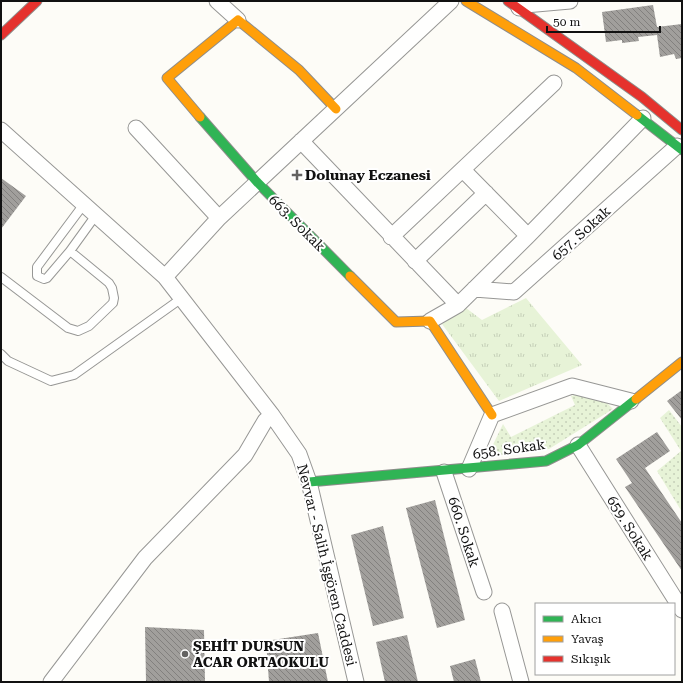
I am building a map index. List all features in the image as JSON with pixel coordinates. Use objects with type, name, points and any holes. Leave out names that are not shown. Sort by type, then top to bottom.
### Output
[{"type":"street","points":[[1,35],[38,1]]},
{"type":"street","points":[[217,1],[299,70],[336,109]]},
{"type":"street","points":[[165,276],[219,218],[451,1]]},
{"type":"street","points":[[466,1],[576,68],[680,148]]},
{"type":"street","points":[[513,5],[570,1]]},
{"type":"street","points":[[513,5],[642,97],[682,130]]},
{"type":"street","name":"663. Sokak","points":[[238,20],[167,78],[257,182],[396,322],[430,321]]},
{"type":"street","points":[[391,237],[554,83]]},
{"type":"street","points":[[492,415],[430,321],[458,305],[528,236],[642,118]]},
{"type":"street","points":[[136,128],[219,218]]},
{"type":"street","name":"Nevvar - Salih İşgören Caddesi","points":[[1,130],[165,276],[272,415],[299,454],[309,482],[356,682]]},
{"type":"street","points":[[300,141],[458,305]]},
{"type":"street","name":"657. Sokak","points":[[474,289],[514,292],[680,148]]},
{"type":"street","points":[[463,170],[528,236]]},
{"type":"street","points":[[414,261],[486,193]]},
{"type":"street","name":"658. Sokak","points":[[309,482],[444,472],[546,462],[578,445],[682,362]]},
{"type":"street","points":[[469,469],[492,415],[572,386],[632,401]]},
{"type":"street","points":[[51,682],[145,558],[245,455],[265,421],[272,415]]},
{"type":"street","name":"659. Sokak","points":[[578,445],[682,610]]},
{"type":"street","name":"660. Sokak","points":[[444,472],[484,592]]},
{"type":"street","points":[[502,611],[521,682]]},
{"type":"lane","points":[[84,204],[37,267],[38,276],[44,279],[47,278],[70,251],[96,215]]},
{"type":"lane","points":[[1,277],[68,328],[78,331],[84,330],[113,304],[114,293],[109,283],[70,251]]},
{"type":"lane","points":[[1,354],[8,361],[50,381],[74,375],[182,298]]},
{"type":"green space","points":[[526,298],[582,365],[499,401],[442,324],[466,308],[482,320]]},
{"type":"green space","points":[[584,393],[603,399],[613,409],[549,449],[487,457],[503,424],[511,437],[575,405],[571,396]]},
{"type":"green space","points":[[669,410],[682,427],[682,512],[657,471],[681,451],[660,418]]},
{"type":"building","points":[[653,5],[657,27],[682,24],[682,58],[676,59],[674,54],[660,57],[657,35],[638,37],[639,41],[622,43],[622,40],[606,42],[602,12]]},
{"type":"building","points":[[1,178],[26,196],[1,229]]},
{"type":"building","points":[[682,390],[682,420],[667,401]]},
{"type":"building","points":[[657,432],[670,451],[645,468],[682,523],[682,571],[625,487],[632,483],[616,459]]},
{"type":"building","points":[[435,500],[465,620],[437,628],[406,508]]},
{"type":"building","points":[[383,526],[404,618],[373,626],[351,535]]},
{"type":"building","name":"ŞEHİT DURSUN ACAR ORTAOKULU","points":[[145,627],[204,630],[205,682],[146,682]]},
{"type":"building","points":[[318,633],[328,682],[269,682],[266,641]]},
{"type":"building","points":[[407,635],[418,682],[385,682],[376,642]]},
{"type":"building","points":[[475,659],[481,682],[454,682],[450,666]]},
{"type":"traffic: fast","points":[[637,115],[682,150]]},
{"type":"traffic: fast","points":[[200,117],[257,182],[350,276]]},
{"type":"traffic: fast","points":[[309,482],[546,461],[578,445],[636,399]]},
{"type":"traffic: slow","points":[[466,1],[576,68],[637,115]]},
{"type":"traffic: slow","points":[[200,117],[167,78],[238,20],[299,70],[336,109]]},
{"type":"traffic: slow","points":[[350,276],[396,322],[430,321],[492,415]]},
{"type":"traffic: slow","points":[[636,399],[682,362]]},
{"type":"traffic: jam","points":[[1,35],[37,1]]},
{"type":"traffic: jam","points":[[508,1],[642,97],[682,130]]},
{"type":"place","name":"Dolunay Eczanesi","points":[[297,175]]},
{"type":"place","name":"ŞEHİT DURSUN ACAR ORTAOKULU","points":[[185,654]]}]
